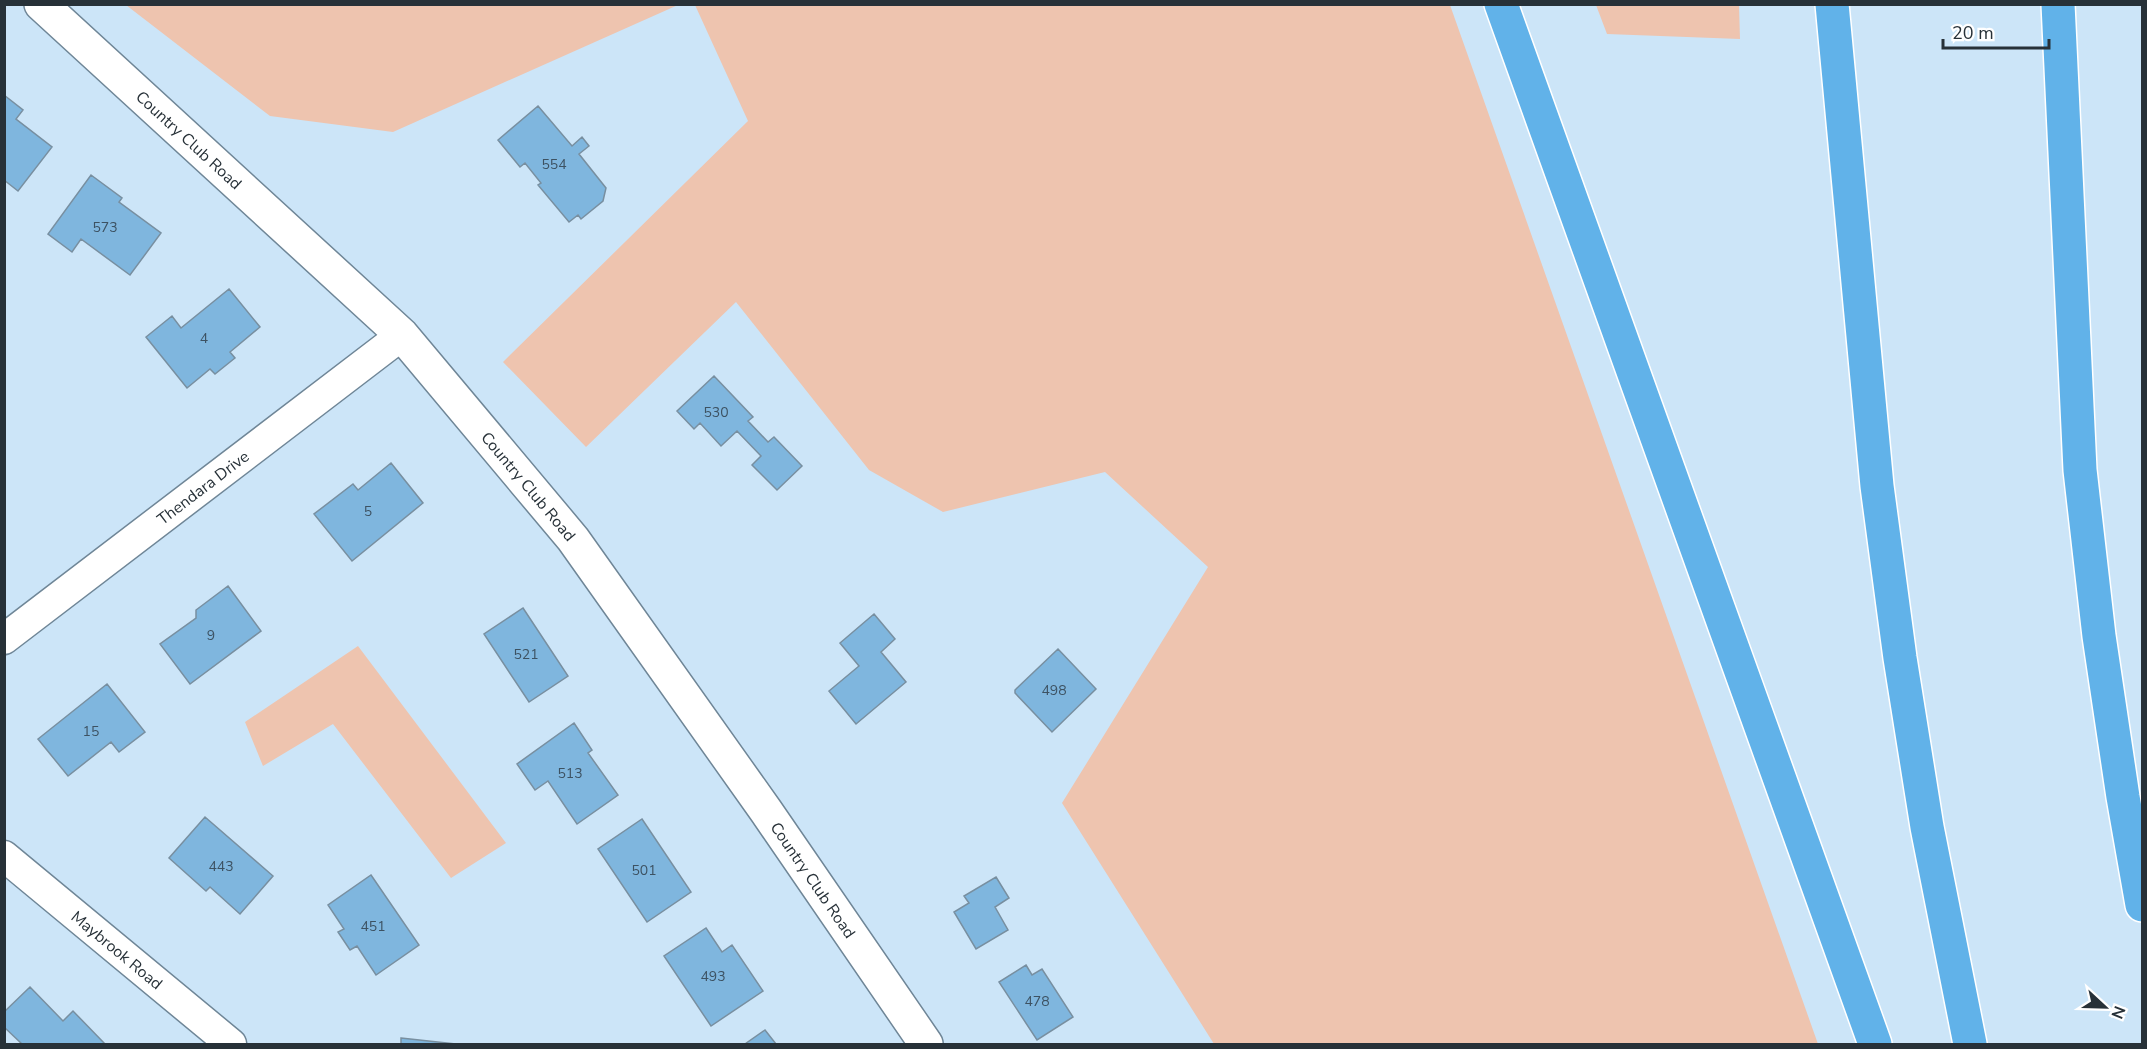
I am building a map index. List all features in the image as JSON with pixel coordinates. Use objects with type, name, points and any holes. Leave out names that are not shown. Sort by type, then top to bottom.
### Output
[{"type":"highway","points":[[1501,4],[1875,1044]]},
{"type":"highway","points":[[1832,4],[1876,486],[1927,827],[1970,1044]]},
{"type":"highway","points":[[2050,4],[2068,191]]},
{"type":"highway","points":[[2058,4],[2080,470],[2101,648],[2142,905]]},
{"type":"street","name":"Country Club Road","points":[[41,4],[402,335],[573,539],[766,811],[926,1044]]},
{"type":"street","name":"Thendara Drive","points":[[4,639],[402,335]]},
{"type":"street","name":"Maybrook Road","points":[[4,856],[231,1044]]},
{"type":"shaded area","points":[[126,5],[678,5],[393,132],[270,116]]},
{"type":"shaded area","points":[[695,5],[1450,5],[1818,1044],[1214,1044],[1062,803],[1208,567],[1105,472],[943,512],[869,470],[736,302],[586,447],[503,362],[748,121]]},
{"type":"shaded area","points":[[1596,5],[1739,5],[1740,39],[1607,34]]},
{"type":"shaded area","points":[[358,646],[506,843],[451,878],[333,724],[263,766],[245,722]]},
{"type":"building","points":[[4,95],[23,110],[16,119],[52,147],[18,191],[4,180]]},
{"type":"building","points":[[538,106],[572,146],[582,137],[589,146],[579,154],[606,188],[603,201],[581,219],[578,215],[569,222],[538,185],[541,183],[525,163],[520,167],[498,140]]},
{"type":"building","points":[[91,175],[122,198],[119,202],[161,233],[130,275],[81,239],[72,252],[48,234]]},
{"type":"building","points":[[229,289],[260,327],[230,352],[235,358],[215,374],[210,369],[187,388],[146,337],[172,316],[181,328]]},
{"type":"building","points":[[714,376],[753,417],[748,421],[768,442],[774,437],[802,466],[777,490],[752,465],[761,456],[737,431],[721,446],[700,423],[694,429],[677,411]]},
{"type":"building","points":[[391,463],[423,503],[352,561],[314,514],[353,484],[358,490]]},
{"type":"building","points":[[228,586],[261,631],[190,684],[160,644],[196,618],[196,610]]},
{"type":"building","points":[[523,608],[568,676],[529,702],[484,634]]},
{"type":"building","points":[[874,614],[895,639],[881,652],[906,682],[856,724],[829,691],[859,666],[840,643]]},
{"type":"building","points":[[1058,649],[1096,689],[1052,732],[1015,693],[1015,690]]},
{"type":"building","points":[[107,684],[145,732],[119,752],[111,742],[68,776],[38,739]]},
{"type":"building","points":[[574,723],[592,750],[588,753],[618,795],[577,824],[548,781],[535,790],[517,764]]},
{"type":"building","points":[[205,817],[273,876],[240,914],[210,887],[206,891],[169,858]]},
{"type":"building","points":[[642,819],[691,892],[647,922],[598,849]]},
{"type":"building","points":[[371,875],[419,945],[376,975],[357,946],[350,950],[338,932],[344,929],[328,905]]},
{"type":"building","points":[[996,877],[1009,898],[995,907],[1008,930],[976,949],[954,912],[969,903],[964,896]]},
{"type":"building","points":[[706,928],[722,952],[732,945],[763,991],[711,1026],[664,956]]},
{"type":"building","points":[[1026,965],[1032,975],[1042,969],[1073,1017],[1037,1040],[999,982]]},
{"type":"building","points":[[30,987],[63,1021],[73,1011],[105,1044],[22,1044],[4,1027],[4,1012]]},
{"type":"building","points":[[765,1030],[776,1044],[745,1044]]},
{"type":"building","points":[[401,1038],[456,1044],[401,1044]]}]
